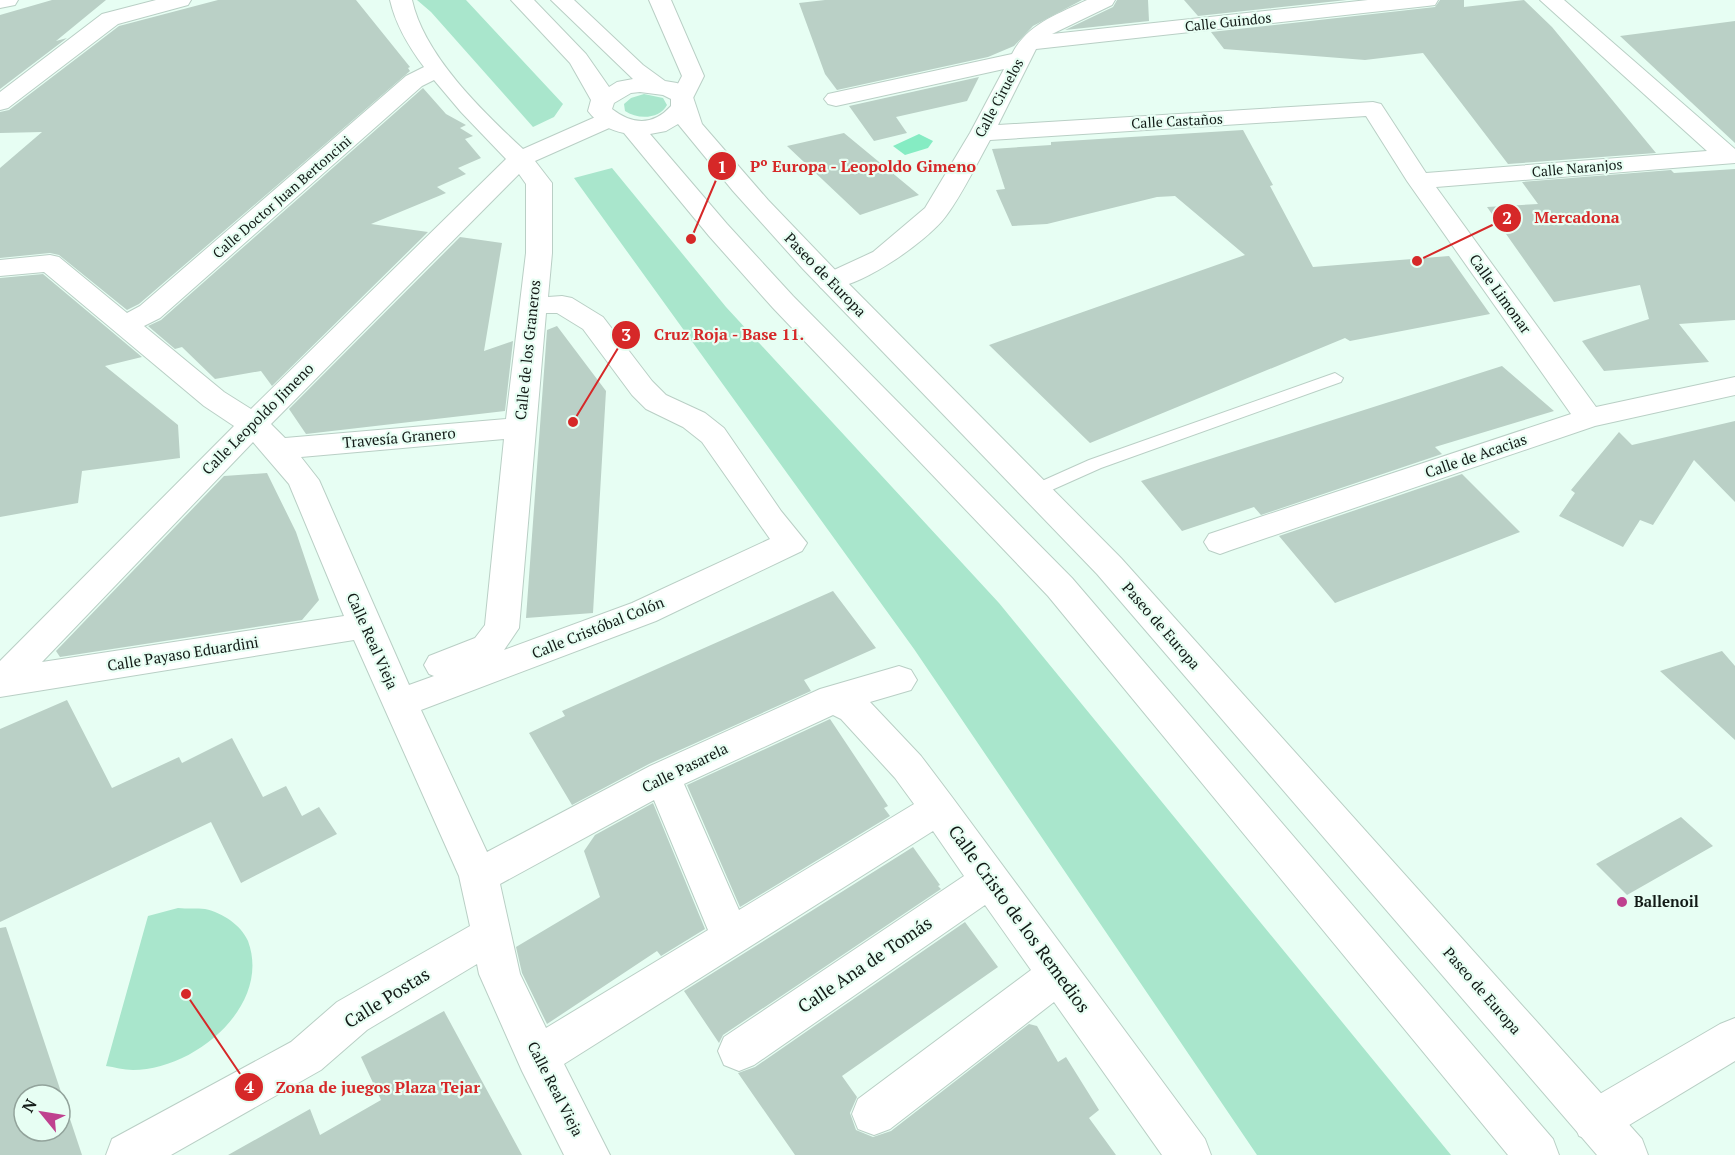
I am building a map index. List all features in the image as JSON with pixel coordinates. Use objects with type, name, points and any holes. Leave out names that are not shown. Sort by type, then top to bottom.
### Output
[{"type":"street","points":[[0,2],[8,0]]},
{"type":"street","points":[[0,103],[110,19],[119,14],[180,0]]},
{"type":"street","points":[[401,0],[400,12],[437,70],[502,143],[520,159],[614,116],[649,128],[677,117],[693,76],[660,0]]},
{"type":"street","points":[[522,0],[574,52],[593,76],[614,116],[783,302],[1060,587],[1537,1155]]},
{"type":"street","points":[[562,0],[635,70],[656,85]]},
{"type":"street","name":"Calle Ciruelos","points":[[831,282],[882,258],[935,213],[982,133],[1024,51],[1046,28],[1104,0]]},
{"type":"street","name":"Calle Guindos","points":[[836,99],[1024,51],[1427,0]]},
{"type":"street","points":[[1551,0],[1731,156]]},
{"type":"street","name":"Calle Doctor Juan Bertoncini","points":[[126,324],[150,312],[414,81],[437,70]]},
{"type":"street","points":[[614,116],[612,93],[624,87],[656,85],[672,89],[683,103]]},
{"type":"street","name":"Paseo de Europa","points":[[683,103],[691,126],[697,134],[831,282],[1039,489],[1626,1155]]},
{"type":"street","name":"Calle Castaños","points":[[982,133],[1373,109]]},
{"type":"street","name":"Calle Limonar","points":[[1373,109],[1419,181],[1589,418]]},
{"type":"street","name":"Calle Naranjos","points":[[1419,181],[1731,156]]},
{"type":"street","name":"Calle de los Graneros","points":[[493,639],[502,628],[539,253],[539,183],[520,159]]},
{"type":"street","name":"Calle Leopoldo Jimeno","points":[[0,682],[253,424],[520,159]]},
{"type":"street","name":"Calle Real Vieja","points":[[0,268],[50,263],[214,399],[253,424],[278,449],[303,480],[365,626],[479,876],[500,974],[537,1057],[588,1155]]},
{"type":"street","name":"Calle Cristóbal Colón","points":[[396,693],[523,658],[644,612],[790,543],[770,519],[712,435],[693,420],[656,402],[642,388],[593,323],[562,304],[533,306]]},
{"type":"street","name":"Calle de Acacias","points":[[1220,542],[1589,418],[1735,387]]},
{"type":"street","name":"Travesía Granero","points":[[278,449],[520,428]]},
{"type":"street","name":"Calle Payaso Eduardini","points":[[0,682],[365,626]]},
{"type":"street","points":[[396,693],[487,647],[493,639],[503,650],[523,658]]},
{"type":"street","name":"Calle Pasarela","points":[[479,876],[663,777],[833,699],[899,680]]},
{"type":"street","name":"Calle Cristo de los Remedios","points":[[833,699],[854,709],[908,767],[1189,1155]]},
{"type":"street","points":[[663,777],[731,937]]},
{"type":"street","points":[[537,1057],[939,808]]},
{"type":"street","name":"Calle Ana de Tomás","points":[[739,1051],[991,879]]},
{"type":"street","name":"Calle Postas","points":[[129,1155],[306,1056],[352,1016],[492,934]]},
{"type":"street","points":[[874,1114],[1059,973]]},
{"type":"street","points":[[1595,1121],[1735,1038]]},
{"type":"lane","points":[[1039,489],[1095,465],[1335,378]]},
{"type":"shaded area","points":[[417,0],[466,0],[563,104],[554,117],[533,127],[431,12]]},
{"type":"shaded area","points":[[644,94],[663,98],[667,105],[664,110],[648,117],[636,116],[625,111],[624,104],[631,98]]},
{"type":"shaded area","points":[[919,134],[933,141],[928,148],[905,155],[893,146]]},
{"type":"shaded area","points":[[612,168],[726,307],[999,603],[1451,1155],[1257,1155],[914,649],[574,178]]},
{"type":"shaded area","points":[[178,908],[212,911],[231,920],[241,930],[248,941],[252,965],[249,989],[238,1010],[222,1030],[203,1046],[180,1059],[156,1067],[133,1070],[106,1066],[148,916]]},
{"type":"building","points":[[52,0],[106,0],[56,41],[67,38],[0,89],[0,15]]},
{"type":"building","points":[[218,0],[356,0],[410,67],[408,68],[410,71],[139,304],[127,310],[59,255],[50,253],[0,258],[0,168],[42,132],[0,133],[0,112],[9,110],[119,26]]},
{"type":"building","points":[[825,0],[1082,0],[1033,26],[1014,46],[988,57],[837,90],[825,74],[799,3]]},
{"type":"building","points":[[1117,0],[1148,0],[1149,21],[1065,30],[1113,7]]},
{"type":"building","points":[[1184,0],[1347,0],[1198,16]]},
{"type":"building","points":[[1440,0],[1464,0],[1464,7],[1524,0],[1552,27],[1656,153],[1508,164],[1423,53],[1365,60],[1224,49],[1211,32],[1435,7]]},
{"type":"building","points":[[1735,21],[1735,143],[1620,36]]},
{"type":"building","points":[[979,77],[967,101],[896,117],[907,133],[874,141],[849,106]]},
{"type":"building","points":[[423,88],[446,114],[466,125],[460,128],[473,136],[465,139],[481,158],[458,168],[466,174],[437,187],[446,193],[371,224],[428,232],[272,386],[261,371],[215,379],[182,347],[175,349],[148,326],[161,320]]},
{"type":"building","points":[[1243,130],[1313,267],[1449,256],[1490,314],[1350,341],[1345,338],[1090,443],[989,345],[1245,255],[1175,196],[1157,197],[1047,224],[1012,226],[996,190],[1005,189],[992,149],[1051,145],[1051,142]]},
{"type":"building","points":[[844,133],[919,195],[860,215],[787,146]]},
{"type":"building","points":[[1735,169],[1735,320],[1679,324],[1709,362],[1604,371],[1582,341],[1649,319],[1640,285],[1554,302],[1487,207],[1538,204],[1522,182],[1671,170],[1674,173]]},
{"type":"building","points":[[460,237],[502,243],[484,351],[513,341],[505,411],[306,434],[289,409]]},
{"type":"building","points":[[43,274],[142,357],[105,366],[178,425],[180,458],[82,471],[78,503],[0,517],[0,278]]},
{"type":"building","points":[[557,326],[606,391],[593,613],[526,618],[547,330]]},
{"type":"building","points":[[1502,366],[1554,411],[1435,447],[1442,454],[1261,515],[1254,507],[1182,531],[1141,481]]},
{"type":"building","points":[[1735,421],[1735,502],[1694,460],[1653,525],[1640,520],[1623,547],[1559,516],[1575,493],[1571,490],[1619,432],[1632,445]]},
{"type":"building","points":[[267,473],[296,532],[319,600],[302,620],[60,657],[56,651],[224,476]]},
{"type":"building","points":[[1462,474],[1520,532],[1335,603],[1279,536]]},
{"type":"building","points":[[833,591],[876,648],[804,680],[811,691],[649,764],[572,805],[529,733],[565,716],[562,711]]},
{"type":"building","points":[[1722,651],[1735,666],[1735,740],[1660,671]]},
{"type":"building","points":[[67,700],[112,788],[179,757],[182,763],[232,738],[263,797],[286,786],[302,816],[319,807],[337,834],[241,883],[211,822],[0,922],[0,729]]},
{"type":"building","points":[[830,719],[888,806],[884,808],[890,816],[740,907],[687,785]]},
{"type":"building","points":[[653,803],[705,929],[661,956],[657,951],[547,1024],[522,973],[516,947],[600,897],[584,851],[595,835]]},
{"type":"building","points":[[1681,817],[1713,846],[1627,895],[1596,864]]},
{"type":"building","points":[[913,847],[941,889],[723,1035],[719,1043],[684,991]]},
{"type":"building","points":[[965,922],[998,967],[842,1076],[857,1097],[850,1113],[856,1130],[873,1137],[891,1131],[1029,1024],[1037,1026],[1058,1062],[1066,1057],[1099,1110],[1089,1118],[1116,1155],[795,1155],[738,1073],[755,1067]]},
{"type":"building","points":[[6,927],[58,1083],[12,1083],[12,1143],[72,1143],[72,1125],[82,1155],[0,1155],[0,928]]},
{"type":"building","points":[[444,1011],[522,1155],[228,1155],[310,1109],[320,1135],[381,1100],[361,1057]]},
{"type":"place","name":"Pº Europa - Leopoldo Gimeno","points":[[691,239]]},
{"type":"place","name":"Mercadona","points":[[1417,261]]},
{"type":"place","name":"Cruz Roja - Base 11.","points":[[573,422]]},
{"type":"place","name":"Ballenoil","points":[[1622,902]]},
{"type":"place","name":"Zona de juegos Plaza Tejar","points":[[186,994]]}]
